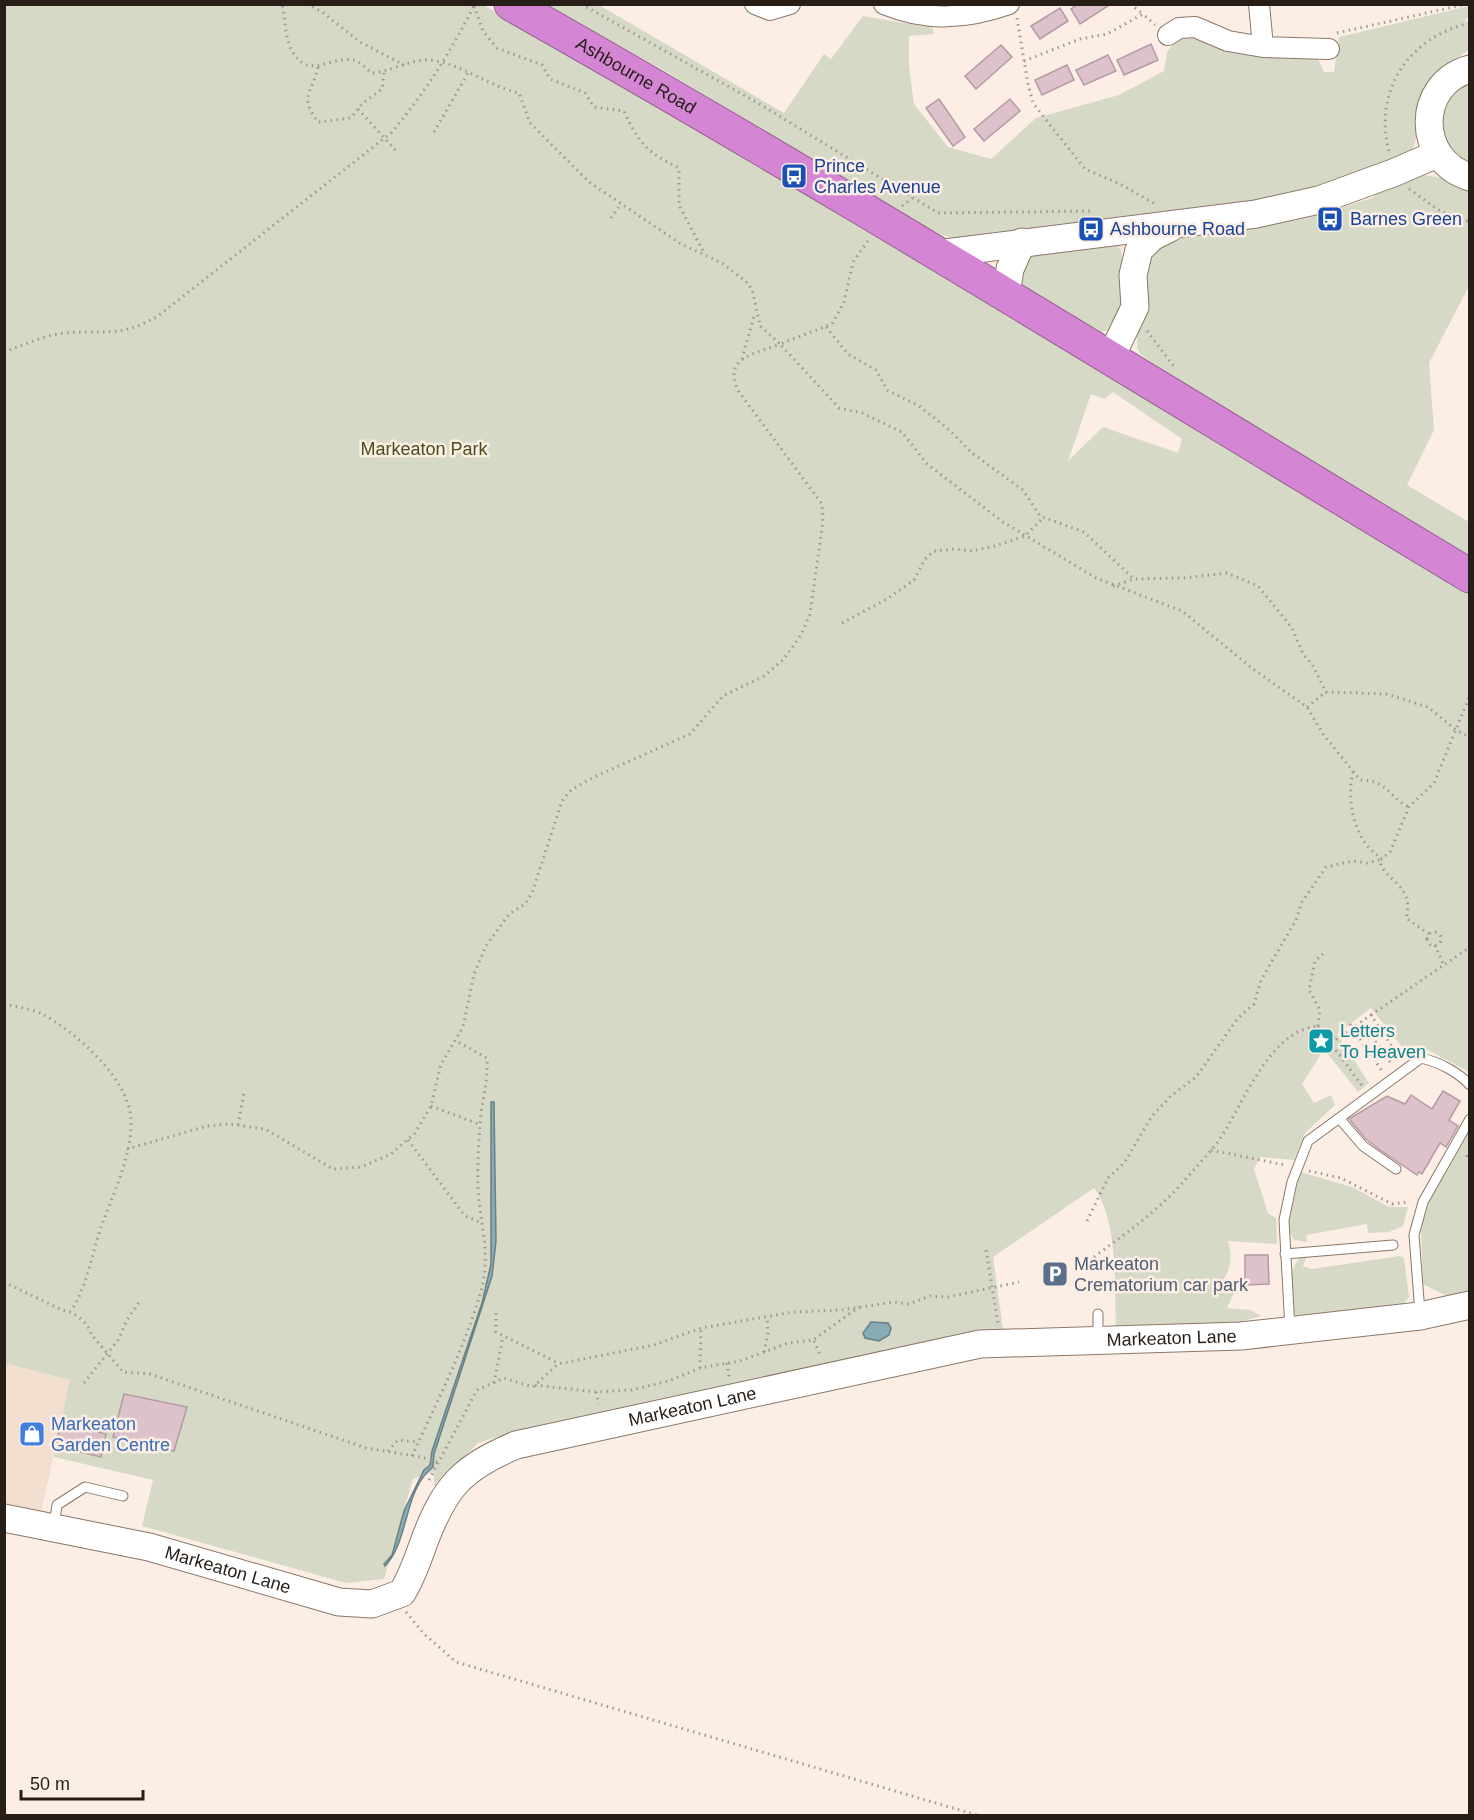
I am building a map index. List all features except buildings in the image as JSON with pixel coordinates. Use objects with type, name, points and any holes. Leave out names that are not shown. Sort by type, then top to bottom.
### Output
[{"type":"highway","name":"Ashbourne Road","points":[[511,4],[1006,294],[1470,576]]},
{"type":"street","points":[[755,4],[770,10],[790,4]]},
{"type":"street","points":[[884,4],[907,12],[944,18],[1013,10]]},
{"type":"street","points":[[1259,4],[1263,47]]},
{"type":"street","points":[[1168,35],[1179,28],[1195,27],[1228,41],[1263,47],[1329,49]]},
{"type":"street","points":[[1470,69],[1452,77],[1442,85],[1430,106],[1428,131],[1437,154],[1455,171],[1470,177]]},
{"type":"street","points":[[937,254],[1256,214],[1319,200],[1437,154]]},
{"type":"street","points":[[1111,357],[1135,307],[1133,275],[1139,250],[1152,237],[1186,222]]},
{"type":"street","points":[[1006,294],[1010,269],[1022,242]]},
{"type":"street","name":"Markeaton Lane","points":[[4,1518],[54,1526],[150,1547],[339,1602],[372,1604],[394,1598],[407,1586],[437,1510],[456,1481],[479,1462],[516,1445],[980,1344],[1098,1326],[1180,1339],[1290,1331],[1420,1316],[1470,1305]]},
{"type":"lane","points":[[1290,1331],[1284,1220],[1308,1141],[1421,1058],[1432,1060],[1458,1074],[1470,1085]]},
{"type":"lane","points":[[1339,1118],[1363,1146],[1396,1169]]},
{"type":"lane","points":[[1420,1316],[1414,1235],[1423,1202],[1470,1119]]},
{"type":"lane","points":[[1285,1254],[1393,1245]]},
{"type":"lane","points":[[54,1526],[57,1505],[85,1487],[123,1496]]},
{"type":"path","points":[[282,4],[287,37],[294,54],[305,66],[318,67],[342,60],[356,60],[372,73],[384,72],[425,60],[444,63],[497,88],[519,93],[526,113],[537,130],[590,182],[681,244],[722,263],[749,284],[760,326],[780,344],[839,408],[862,413],[902,432],[927,464],[1025,536],[1096,578],[1182,611],[1253,669],[1308,707],[1323,734],[1360,780],[1375,780],[1393,792],[1400,803],[1410,807]]},
{"type":"path","points":[[307,4],[322,12],[360,42],[404,65]]},
{"type":"path","points":[[581,4],[758,103],[938,213],[1094,211]]},
{"type":"path","points":[[1130,4],[1168,35]]},
{"type":"path","points":[[1329,49],[1335,33],[1343,30],[1467,4]]},
{"type":"path","points":[[4,352],[58,334],[96,334],[141,326],[158,316],[384,138],[420,99],[444,63],[474,5]]},
{"type":"path","points":[[474,5],[483,31],[497,48],[542,65],[550,79],[585,93],[594,107],[624,111],[635,137],[654,156],[679,168],[679,205],[704,255]]},
{"type":"path","points":[[1013,10],[1033,102],[1079,162],[1094,174],[1120,184],[1158,206]]},
{"type":"path","points":[[1024,61],[1080,39],[1107,34],[1143,14]]},
{"type":"path","points":[[318,67],[306,94],[311,113],[318,122],[351,118],[382,89],[384,72]]},
{"type":"path","points":[[434,132],[468,73]]},
{"type":"path","points":[[358,109],[398,153]]},
{"type":"path","points":[[1380,158],[1389,150]]},
{"type":"path","points":[[1402,191],[1409,188]]},
{"type":"path","points":[[611,218],[621,204]]},
{"type":"path","points":[[1149,206],[1165,205]]},
{"type":"path","points":[[742,358],[832,324],[840,311],[854,262],[883,221]]},
{"type":"path","points":[[127,1149],[207,1126],[238,1125],[265,1129],[333,1169],[353,1168],[375,1163],[408,1140],[431,1106],[441,1064],[456,1041],[465,1021],[479,961],[492,935],[509,914],[525,904],[532,892],[566,795],[592,778],[690,734],[723,696],[764,676],[777,666],[808,621],[824,521],[822,504],[740,392],[734,370],[742,358],[756,312]]},
{"type":"path","points":[[826,327],[848,354],[876,370],[887,390],[919,406],[946,427],[972,453],[1023,490],[1044,517],[1084,532],[1134,579]]},
{"type":"path","points":[[1146,330],[1180,373]]},
{"type":"path","points":[[843,623],[887,599],[914,580],[926,559],[934,551],[954,549],[972,551],[1025,536],[1044,517]]},
{"type":"path","points":[[1113,586],[1134,579],[1183,578],[1227,573],[1258,586],[1292,628],[1303,654],[1312,664],[1326,692]]},
{"type":"path","points":[[1308,707],[1326,692],[1386,694],[1428,707],[1456,730],[1470,737]]},
{"type":"path","points":[[1087,1221],[1108,1178],[1124,1163],[1152,1116],[1172,1095],[1196,1077],[1238,1018],[1254,1004],[1261,980],[1296,920],[1302,902],[1326,867],[1353,861],[1367,863],[1381,859],[1390,852],[1410,807],[1434,783],[1470,695]]},
{"type":"path","points":[[1353,772],[1350,801],[1363,838],[1381,859],[1383,870],[1401,885],[1406,898],[1406,918],[1429,934]]},
{"type":"path","points":[[1429,934],[1435,932],[1440,937],[1439,943],[1435,945]]},
{"type":"path","points":[[1429,934],[1428,942],[1435,945],[1443,964]]},
{"type":"path","points":[[1331,1043],[1351,1026],[1361,1022],[1470,947]]},
{"type":"path","points":[[1323,954],[1315,962],[1309,990],[1320,1010],[1318,1026],[1369,1097]]},
{"type":"path","points":[[4,1004],[39,1013],[65,1029],[106,1066],[123,1091],[132,1119],[127,1149],[85,1283],[71,1311]]},
{"type":"path","points":[[1371,1015],[1400,1056],[1381,1070]]},
{"type":"path","points":[[1361,1022],[1391,1063]]},
{"type":"path","points":[[1094,1257],[1152,1215],[1211,1150],[1258,1073],[1280,1045],[1296,1032],[1318,1026]]},
{"type":"path","points":[[1351,1026],[1389,1083]]},
{"type":"path","points":[[412,1456],[446,1387],[482,1285],[485,1243],[478,1186],[481,1125],[488,1081],[487,1058],[456,1041]]},
{"type":"path","points":[[238,1125],[244,1094]]},
{"type":"path","points":[[431,1106],[481,1125]]},
{"type":"path","points":[[408,1140],[465,1216],[482,1223]]},
{"type":"path","points":[[1470,1149],[1467,1156],[1470,1161]]},
{"type":"path","points":[[1211,1150],[1341,1178],[1392,1204],[1423,1202]]},
{"type":"path","points":[[986,1250],[1002,1342]]},
{"type":"path","points":[[4,1282],[62,1310],[71,1311],[123,1372],[150,1374],[366,1448],[421,1457],[437,1462],[477,1390],[504,1378],[533,1387],[535,1385],[596,1392],[631,1390],[669,1381],[700,1368],[740,1361],[788,1343],[813,1340],[859,1306]]},
{"type":"path","points":[[535,1385],[560,1363],[654,1345],[701,1328],[793,1312],[882,1306],[894,1302],[909,1304],[930,1296],[948,1298],[1019,1282]]},
{"type":"path","points":[[84,1383],[108,1353],[140,1301]]},
{"type":"path","points":[[496,1314],[496,1332],[560,1363]]},
{"type":"path","points":[[764,1352],[768,1334],[767,1318]]},
{"type":"path","points":[[700,1368],[701,1328]]},
{"type":"path","points":[[494,1383],[503,1336]]},
{"type":"path","points":[[388,1451],[398,1440],[418,1442]]},
{"type":"path","points":[[394,1598],[424,1634],[456,1662],[980,1815]]},
{"type":"shaded area","name":"Markeaton Garden Centre","points":[[4,1363],[71,1380],[40,1516],[5,1508]]},
{"type":"green space","name":"Markeaton Park","points":[[4,5],[483,5],[703,125],[1469,589],[1469,1072],[1424,1048],[1410,1048],[1406,1052],[1371,1008],[1337,1034],[1369,1083],[1358,1092],[1324,1049],[1302,1084],[1314,1103],[1331,1095],[1335,1105],[1305,1133],[1294,1160],[1260,1157],[1254,1169],[1268,1213],[1276,1218],[1277,1244],[1228,1241],[1230,1264],[1227,1274],[1220,1283],[1234,1293],[1227,1308],[1250,1310],[1261,1316],[1221,1327],[1116,1328],[1114,1255],[1108,1218],[1094,1188],[993,1257],[1003,1329],[520,1430],[478,1443],[435,1487],[433,1472],[413,1479],[384,1579],[346,1583],[142,1526],[153,1480],[54,1457],[70,1380],[4,1363]],"holes":[[[1113,392],[1182,439],[1178,453],[1103,427],[1068,461],[1091,394],[1105,399]]]},
{"type":"green space","points":[[545,5],[599,5],[784,113],[824,54],[831,59],[863,16],[933,28],[933,34],[909,36],[909,66],[914,104],[948,147],[991,159],[1036,118],[1119,95],[1164,71],[1167,52],[1182,33],[1317,57],[1324,72],[1334,72],[1339,37],[1469,6],[1469,16],[1465,20],[1469,27],[1470,48],[1441,70],[1426,86],[1419,105],[1415,144],[1403,160],[1269,202],[958,240],[940,234],[905,216],[670,74]]},
{"type":"green space","points":[[1469,81],[1469,163],[1461,158],[1449,144],[1441,118],[1447,99]]},
{"type":"green space","points":[[1423,175],[1443,178],[1469,189],[1469,286],[1429,363],[1434,430],[1407,485],[1469,522],[1469,559],[1178,380],[1141,355],[1137,348],[1138,278],[1161,237],[1277,219],[1294,221],[1372,198],[1381,189]]},
{"type":"green space","points":[[1117,244],[1121,250],[1127,308],[1112,329],[1102,332],[1023,287],[1020,277],[1026,256]]},
{"type":"green space","points":[[1469,1129],[1469,1293],[1450,1298],[1423,1284],[1421,1228],[1431,1197]]},
{"type":"green space","points":[[1300,1172],[1352,1187],[1389,1207],[1408,1207],[1403,1226],[1389,1232],[1368,1233],[1367,1224],[1306,1235],[1307,1242],[1294,1240],[1288,1228]]},
{"type":"green space","points":[[1400,1256],[1404,1258],[1409,1297],[1401,1307],[1297,1318],[1290,1286],[1292,1270],[1300,1258],[1306,1258],[1303,1266],[1312,1269]]},
{"type":"water","points":[[491,1102],[494,1102],[496,1241],[492,1276],[434,1454],[433,1467],[416,1489],[399,1543],[393,1555],[385,1566],[384,1564],[392,1555],[404,1511],[424,1470],[430,1465],[432,1451],[482,1303],[491,1264]]},
{"type":"water","points":[[871,1322],[888,1323],[891,1328],[889,1335],[879,1341],[865,1338],[863,1333]]},
{"type":"place","name":"Prince Charles Avenue","points":[[794,176]]},
{"type":"place","name":"Barnes Green","points":[[1330,219]]},
{"type":"place","name":"Ashbourne Road","points":[[1091,229]]},
{"type":"place","name":"Letters To Heaven","points":[[1321,1041]]},
{"type":"place","name":"Markeaton Crematorium car park","points":[[1055,1274]]},
{"type":"place","name":"Markeaton Garden Centre","points":[[32,1434]]}]
